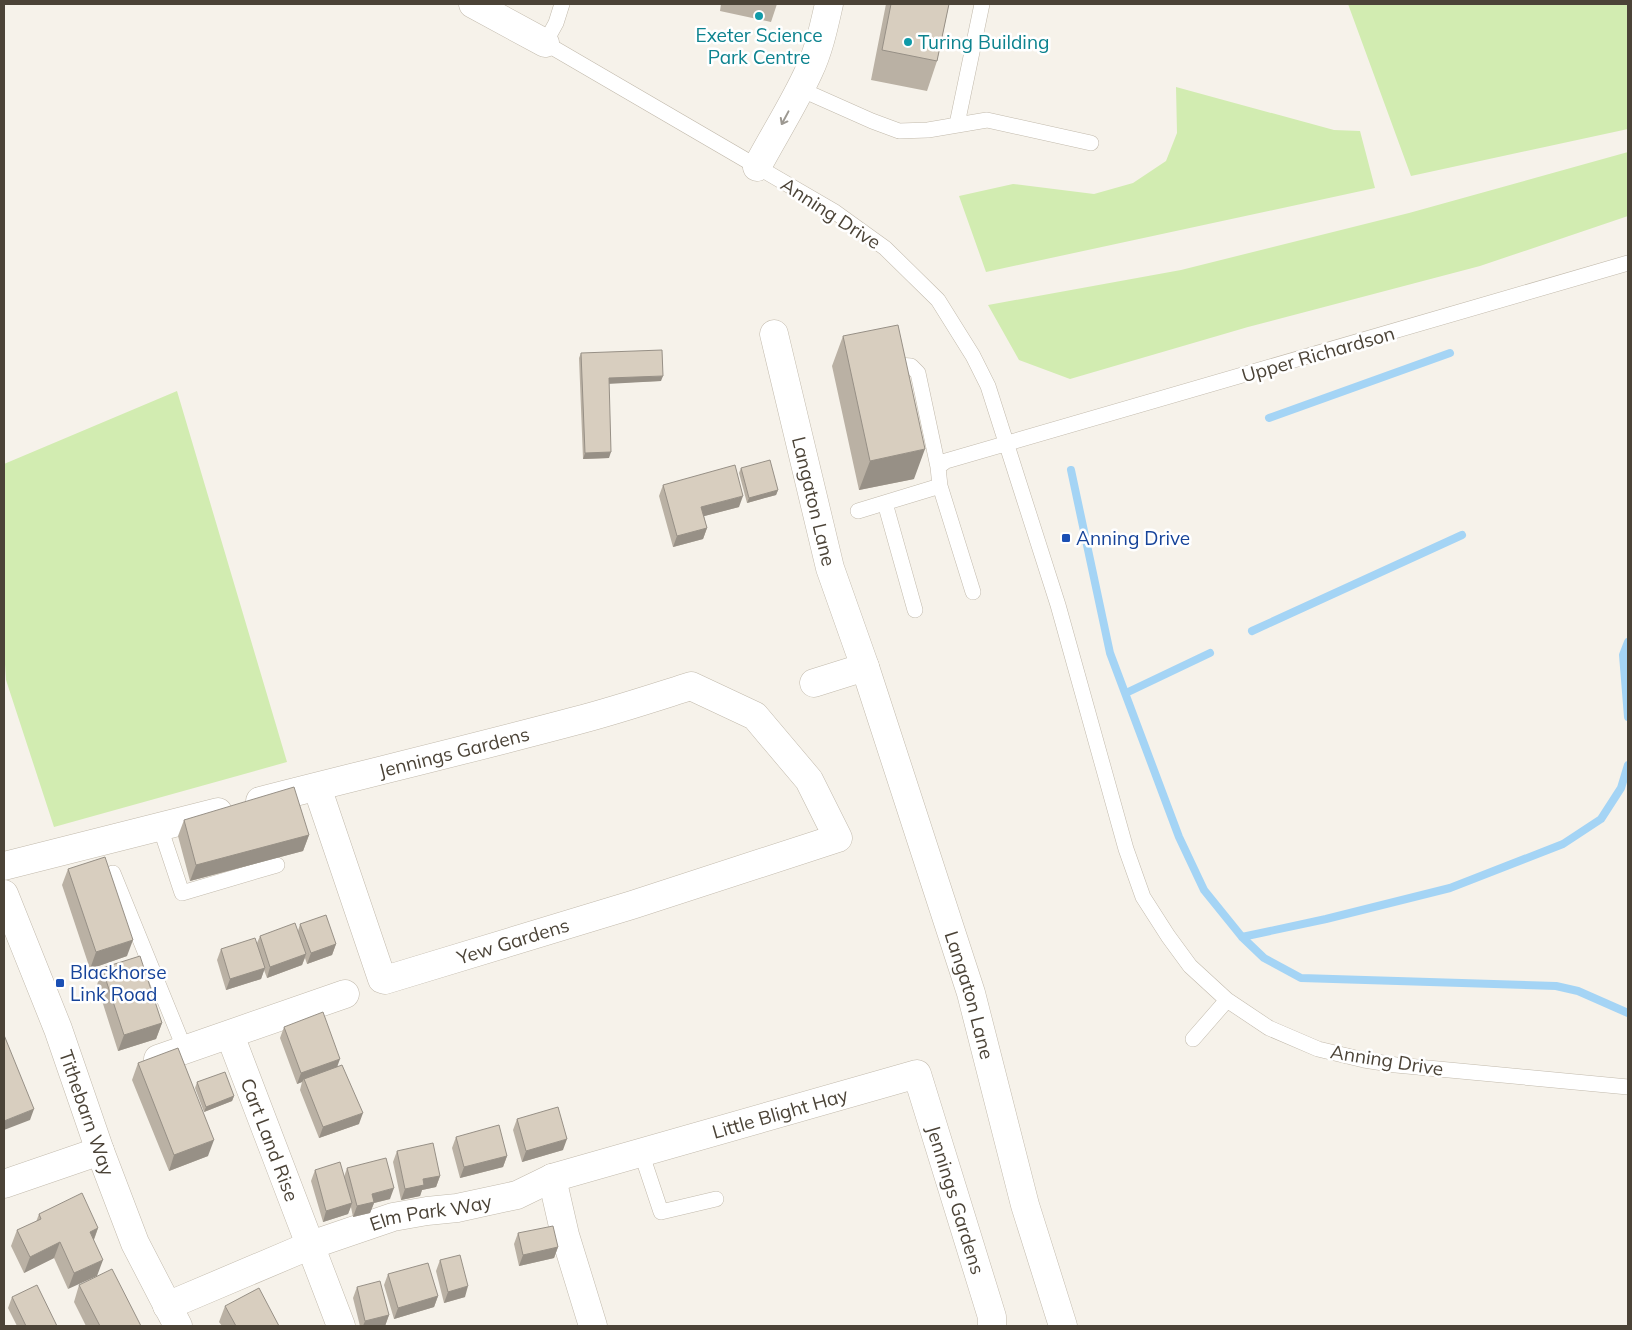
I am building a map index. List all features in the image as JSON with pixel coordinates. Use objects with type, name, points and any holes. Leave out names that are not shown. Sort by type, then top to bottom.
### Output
[{"type":"street","points":[[473,4],[545,43]]},
{"type":"street","points":[[763,156],[810,70],[830,4]]},
{"type":"street","name":"Langaton Lane","points":[[774,334],[830,568],[865,667],[971,993],[1025,1205],[1063,1326]]},
{"type":"street","points":[[814,683],[865,667]]},
{"type":"street","name":"Jennings Gardens","points":[[4,866],[160,828],[577,720],[692,686],[755,716],[809,780],[838,838]]},
{"type":"street","name":"Yew Gardens","points":[[317,787],[382,979],[385,980],[632,905],[838,838]]},
{"type":"street","name":"Tithebarn Way","points":[[4,894],[58,1029],[100,1151],[135,1243],[172,1316]]},
{"type":"street","points":[[158,1059],[346,994]]},
{"type":"street","name":"Cart Land Rise","points":[[230,1035],[341,1326]]},
{"type":"street","name":"Jennings Gardens","points":[[917,1074],[992,1317],[992,1326]]},
{"type":"street","name":"Little Blight Hay","points":[[552,1178],[917,1074]]},
{"type":"street","points":[[4,1184],[100,1151]]},
{"type":"street","points":[[552,1178],[565,1235],[593,1326]]},
{"type":"street","name":"Elm Park Way","points":[[172,1316],[311,1245],[393,1218],[427,1211],[457,1208],[517,1194],[552,1178]]},
{"type":"lane","points":[[545,43],[556,24],[562,4]]},
{"type":"lane","points":[[957,124],[982,4]]},
{"type":"lane","name":"Anning Drive","points":[[545,43],[763,156],[885,248],[938,300],[973,356],[988,386],[1008,444],[1074,661],[1126,849],[1143,897],[1190,966],[1227,1000],[1269,1028],[1318,1049],[1364,1060],[1396,1065],[1628,1087]]},
{"type":"lane","points":[[800,89],[899,131],[928,130],[987,120],[1091,143]]},
{"type":"lane","name":"Upper Richardson","points":[[938,467],[946,461],[956,458],[1628,263]]},
{"type":"lane","points":[[899,364],[910,366],[918,373],[938,467],[940,486],[973,592]]},
{"type":"lane","points":[[858,511],[940,486]]},
{"type":"lane","points":[[885,503],[915,610]]},
{"type":"lane","points":[[160,828],[182,893],[277,865]]},
{"type":"lane","points":[[112,872],[185,1050]]},
{"type":"lane","points":[[1193,1039],[1227,1000]]},
{"type":"lane","points":[[641,1152],[661,1212],[716,1199]]},
{"type":"green space","points":[[1348,4],[1628,4],[1628,129],[1411,176]]},
{"type":"green space","points":[[1176,87],[1334,130],[1360,131],[1375,188],[986,272],[959,196],[1013,184],[1094,194],[1133,183],[1166,161],[1177,133]]},
{"type":"green space","points":[[1628,152],[1628,216],[1480,266],[1248,327],[1070,379],[1019,360],[988,305],[1181,270],[1409,213]]},
{"type":"green space","points":[[177,391],[287,762],[54,827],[6,680],[4,649],[4,464]]},
{"type":"building","points":[[891,4],[949,4],[937,61],[882,50]]},
{"type":"building","points":[[898,325],[925,449],[870,461],[843,336]]},
{"type":"building","points":[[662,350],[663,376],[609,378],[611,452],[585,453],[581,353]]},
{"type":"building","points":[[770,460],[778,490],[749,498],[741,468]]},
{"type":"building","points":[[735,465],[743,496],[701,507],[707,528],[677,536],[663,485]]},
{"type":"building","points":[[294,787],[309,835],[196,865],[184,820]]},
{"type":"building","points":[[105,857],[133,940],[96,952],[68,869]]},
{"type":"building","points":[[326,915],[336,944],[311,953],[300,924]]},
{"type":"building","points":[[295,923],[306,954],[270,967],[260,936]]},
{"type":"building","points":[[255,938],[265,968],[230,979],[221,949]]},
{"type":"building","points":[[140,956],[162,1023],[124,1035],[102,968]]},
{"type":"building","points":[[323,1012],[340,1059],[301,1073],[284,1027]]},
{"type":"building","points":[[4,1035],[34,1109],[4,1121]]},
{"type":"building","points":[[178,1048],[214,1140],[174,1155],[138,1063]]},
{"type":"building","points":[[342,1065],[363,1113],[323,1127],[304,1079]]},
{"type":"building","points":[[225,1072],[234,1096],[206,1107],[197,1082]]},
{"type":"building","points":[[558,1107],[567,1139],[526,1151],[517,1119]]},
{"type":"building","points":[[499,1125],[507,1156],[464,1167],[456,1137]]},
{"type":"building","points":[[433,1143],[440,1176],[423,1179],[424,1185],[405,1189],[397,1151]]},
{"type":"building","points":[[386,1158],[394,1188],[372,1194],[374,1202],[357,1206],[347,1168]]},
{"type":"building","points":[[340,1162],[352,1203],[326,1211],[315,1170]]},
{"type":"building","points":[[82,1193],[98,1228],[90,1232],[103,1260],[74,1273],[60,1242],[30,1257],[17,1230],[41,1219],[39,1214]]},
{"type":"building","points":[[553,1226],[558,1247],[523,1255],[518,1233]]},
{"type":"building","points":[[460,1255],[468,1286],[448,1292],[440,1260]]},
{"type":"building","points":[[428,1263],[438,1296],[398,1308],[388,1274]]},
{"type":"building","points":[[112,1269],[141,1326],[100,1326],[79,1285]]},
{"type":"building","points":[[380,1281],[389,1315],[365,1321],[357,1287]]},
{"type":"building","points":[[37,1285],[57,1326],[26,1326],[12,1297]]},
{"type":"building","points":[[259,1288],[279,1326],[236,1326],[225,1306]]},
{"type":"waterway","points":[[1269,418],[1450,353]]},
{"type":"waterway","points":[[1071,470],[1110,653],[1179,837],[1204,890],[1242,937],[1264,958],[1301,978],[1556,986],[1578,991],[1628,1013]]},
{"type":"waterway","points":[[1252,631],[1462,535]]},
{"type":"waterway","points":[[1628,642],[1623,655],[1628,717]]},
{"type":"waterway","points":[[1126,693],[1210,653]]},
{"type":"waterway","points":[[1242,937],[1326,919],[1450,888],[1563,844],[1601,819],[1621,788],[1628,765]]},
{"type":"place","name":"Exeter Science Park Centre","points":[[759,16]]},
{"type":"place","name":"Turing Building","points":[[908,42]]},
{"type":"place","name":"Anning Drive","points":[[1066,538]]},
{"type":"place","name":"Blackhorse Link Road","points":[[60,983]]}]
